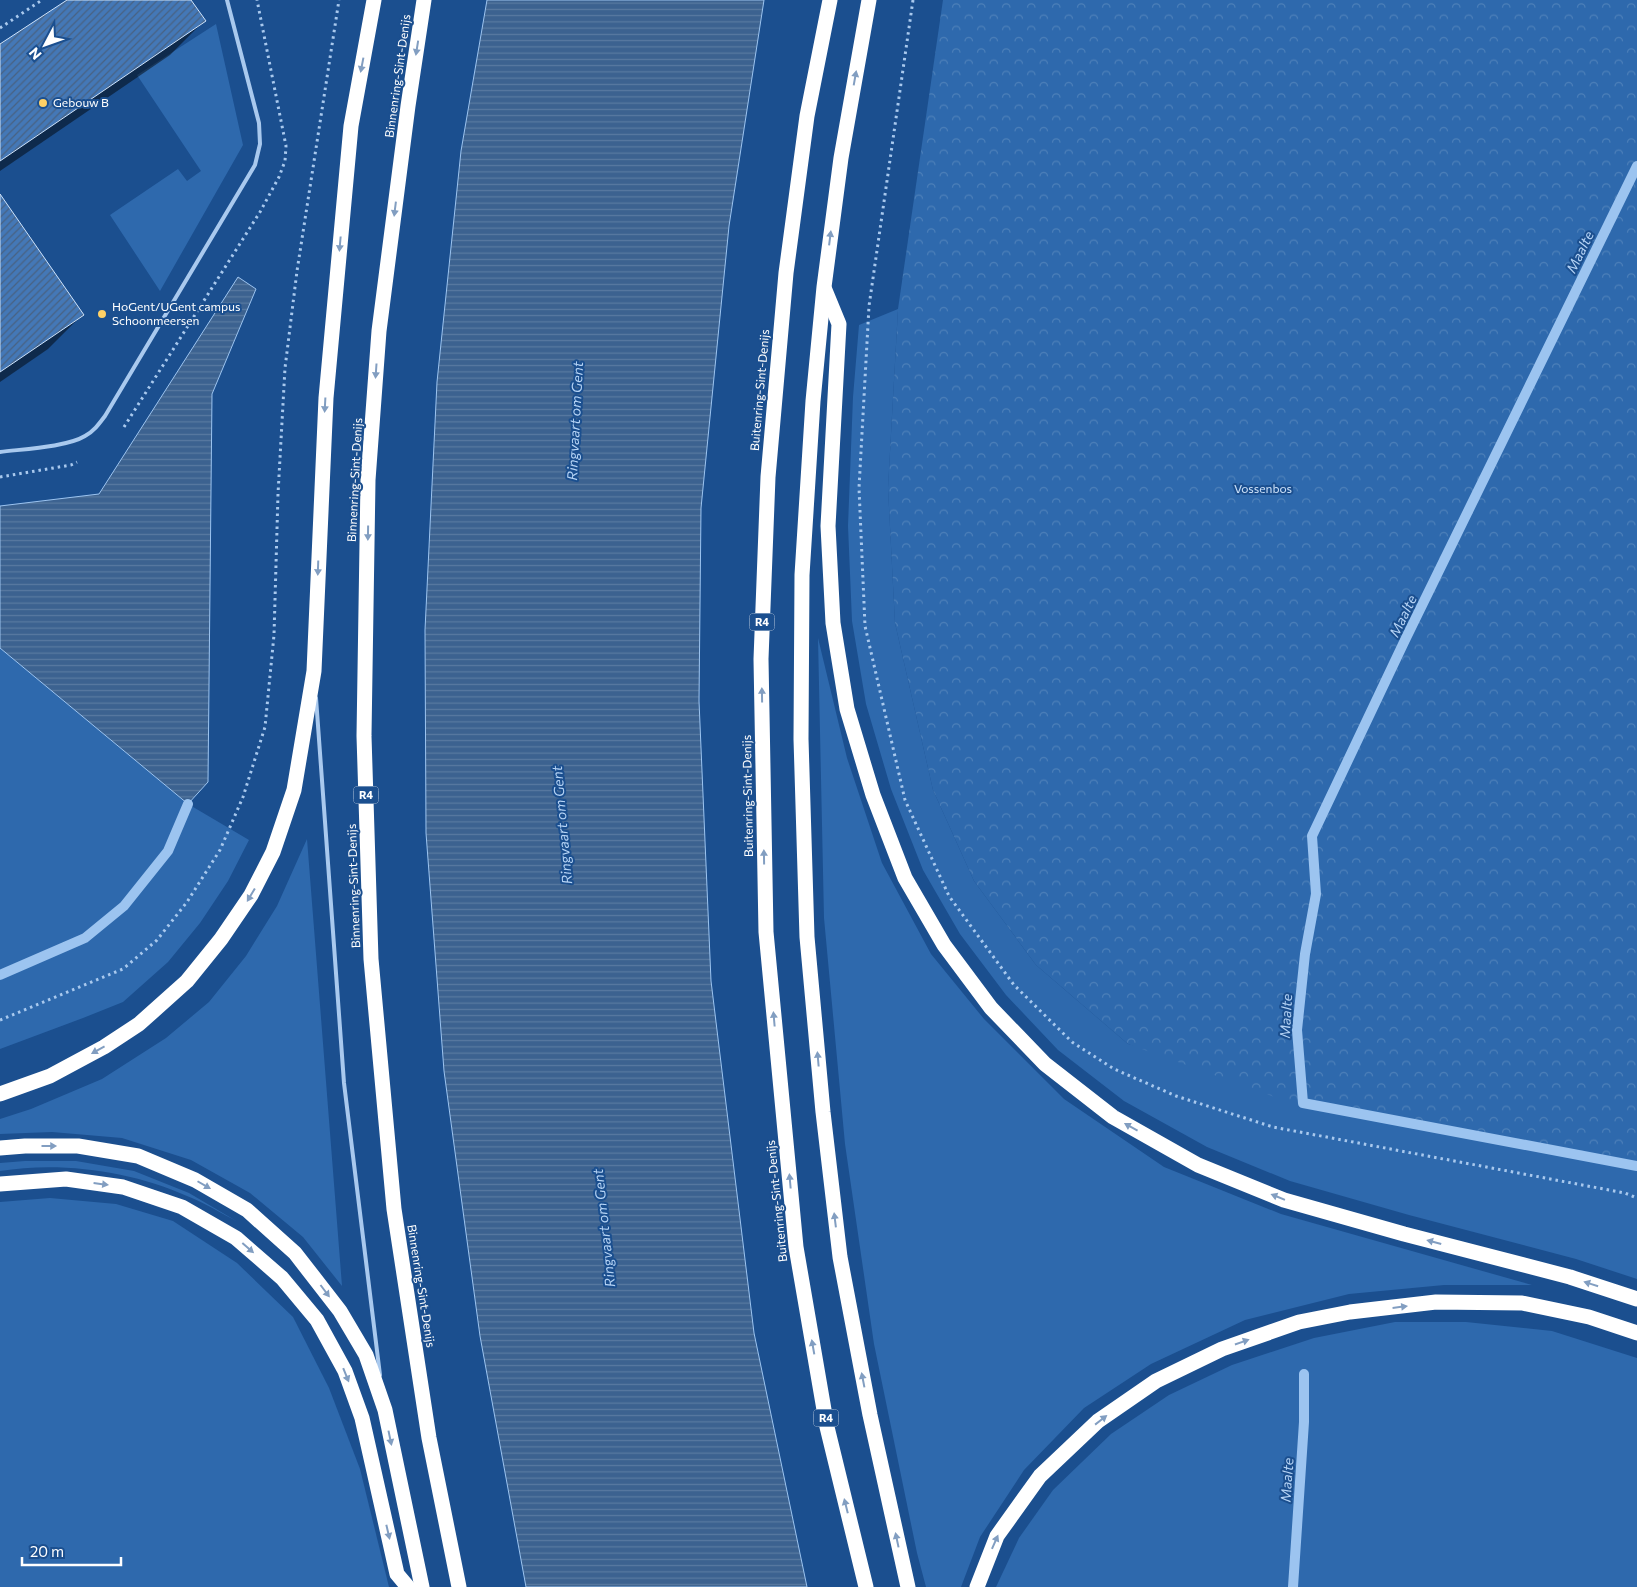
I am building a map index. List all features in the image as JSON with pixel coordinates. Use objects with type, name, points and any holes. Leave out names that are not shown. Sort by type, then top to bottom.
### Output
[{"type":"highway","points":[[0,1094],[50,1076],[104,1047],[139,1024],[187,981],[222,939],[251,895],[273,852],[294,790],[314,672],[326,398],[351,126],[374,0]]},
{"type":"highway","name":"Binnenring-Sint-Denijs","points":[[424,0],[408,106],[379,331],[368,480],[364,736],[371,959],[394,1209],[429,1438],[459,1587]]},
{"type":"highway","name":"Buitenring-Sint-Denijs","points":[[830,0],[807,116],[786,273],[768,477],[761,659],[766,932],[796,1247],[827,1427],[866,1587]]},
{"type":"highway","points":[[869,0],[841,158],[824,286],[813,401],[802,575],[801,739],[807,937],[823,1112],[840,1257],[870,1415],[908,1587]]},
{"type":"highway","points":[[824,286],[838,324],[828,526],[833,623],[847,709],[873,795],[905,878],[944,945],[991,1008],[1045,1064],[1114,1118],[1198,1165],[1284,1200],[1404,1234],[1570,1277],[1637,1299]]},
{"type":"highway","points":[[0,1148],[78,1146],[138,1156],[195,1180],[247,1210],[296,1253],[340,1311],[366,1354],[385,1410],[422,1587]]},
{"type":"highway","points":[[0,1184],[66,1179],[123,1187],[182,1207],[236,1238],[282,1278],[317,1320],[345,1371],[362,1418],[397,1574],[408,1587]]},
{"type":"highway","points":[[977,1587],[997,1536],[1040,1476],[1098,1421],[1148,1386],[1222,1349],[1300,1322],[1350,1312],[1436,1302],[1522,1303],[1589,1317],[1637,1333]]},
{"type":"lane","points":[[0,452],[70,442],[84,436],[95,428],[105,416],[255,165],[260,144],[258,123],[227,0]]},
{"type":"lane","points":[[314,672],[344,1083],[385,1410]]},
{"type":"path","points":[[0,28],[42,0]]},
{"type":"path","points":[[0,1020],[123,969],[157,940],[187,902],[220,850],[242,798],[265,727],[274,635],[278,494],[286,368],[297,271],[339,0]]},
{"type":"path","points":[[913,0],[869,306],[859,498],[865,626],[905,800],[949,896],[1014,985],[1072,1042],[1114,1069],[1167,1093],[1273,1127],[1625,1193],[1637,1198]]},
{"type":"green space","name":"Vossenbos","points":[[943,0],[1637,0],[1637,1166],[1280,1099],[1128,1044],[1036,965],[974,881],[933,790],[895,623],[888,488],[898,309]]},
{"type":"green space","points":[[216,24],[243,145],[160,291],[110,215],[178,169],[187,181],[201,171],[137,75]]},
{"type":"green space","points":[[898,309],[888,488],[895,623],[933,790],[974,881],[1036,965],[1128,1044],[1637,1166],[1637,1279],[1576,1259],[1290,1181],[1207,1147],[1124,1101],[1058,1050],[1006,995],[960,934],[923,870],[891,789],[866,704],[852,621],[848,526],[853,397],[859,325]]},
{"type":"green space","points":[[818,638],[847,758],[882,863],[931,954],[984,1019],[1064,1099],[1164,1167],[1281,1214],[1532,1285],[1444,1285],[1349,1294],[1245,1320],[1151,1364],[1084,1408],[1024,1470],[980,1537],[961,1587],[926,1587],[917,1553],[874,1344],[845,1144],[824,918]]},
{"type":"green space","points":[[0,648],[188,804],[249,840],[228,881],[200,923],[168,962],[123,1002],[0,1049]]},
{"type":"green space","points":[[307,839],[342,1286],[303,1237],[250,1193],[191,1160],[122,1138],[52,1132],[0,1134],[0,1119],[31,1109],[102,1079],[166,1038],[209,1002],[246,956],[277,906]]},
{"type":"green space","points":[[76,1161],[134,1171],[189,1193],[238,1222],[166,1187],[119,1174],[95,1170],[47,1167],[0,1171],[0,1163]]},
{"type":"green space","points":[[50,1198],[116,1204],[173,1221],[237,1263],[293,1317],[329,1388],[360,1469],[389,1587],[0,1587],[0,1202]]},
{"type":"green space","points":[[1395,1322],[1466,1322],[1552,1331],[1637,1358],[1637,1587],[996,1587],[1019,1538],[1053,1490],[1111,1434],[1169,1395],[1232,1365],[1314,1338]]},
{"type":"water","name":"Ringvaart om Gent","points":[[487,0],[764,0],[729,226],[701,508],[699,701],[711,981],[754,1333],[807,1587],[526,1587],[480,1336],[444,1071],[426,833],[425,630],[437,382],[461,151]]},
{"type":"water","points":[[238,277],[256,289],[212,394],[208,782],[188,804],[0,648],[0,506],[99,494]]},
{"type":"building","name":"Gebouw B","points":[[67,0],[191,0],[206,21],[0,161],[0,44]]},
{"type":"building","points":[[0,194],[84,315],[0,372]]},
{"type":"waterway","name":"Maalte","points":[[1637,166],[1405,640],[1312,836],[1316,894],[1305,954],[1297,1030],[1303,1103],[1637,1166]]},
{"type":"waterway","points":[[0,975],[85,938],[124,906],[168,851],[188,804]]},
{"type":"waterway","name":"Maalte","points":[[1293,1587],[1304,1422],[1304,1374]]},
{"type":"place","name":"Gebouw B","points":[[43,103]]},
{"type":"place","name":"HoGent/UGent campus Schoonmeersen","points":[[102,314]]}]
